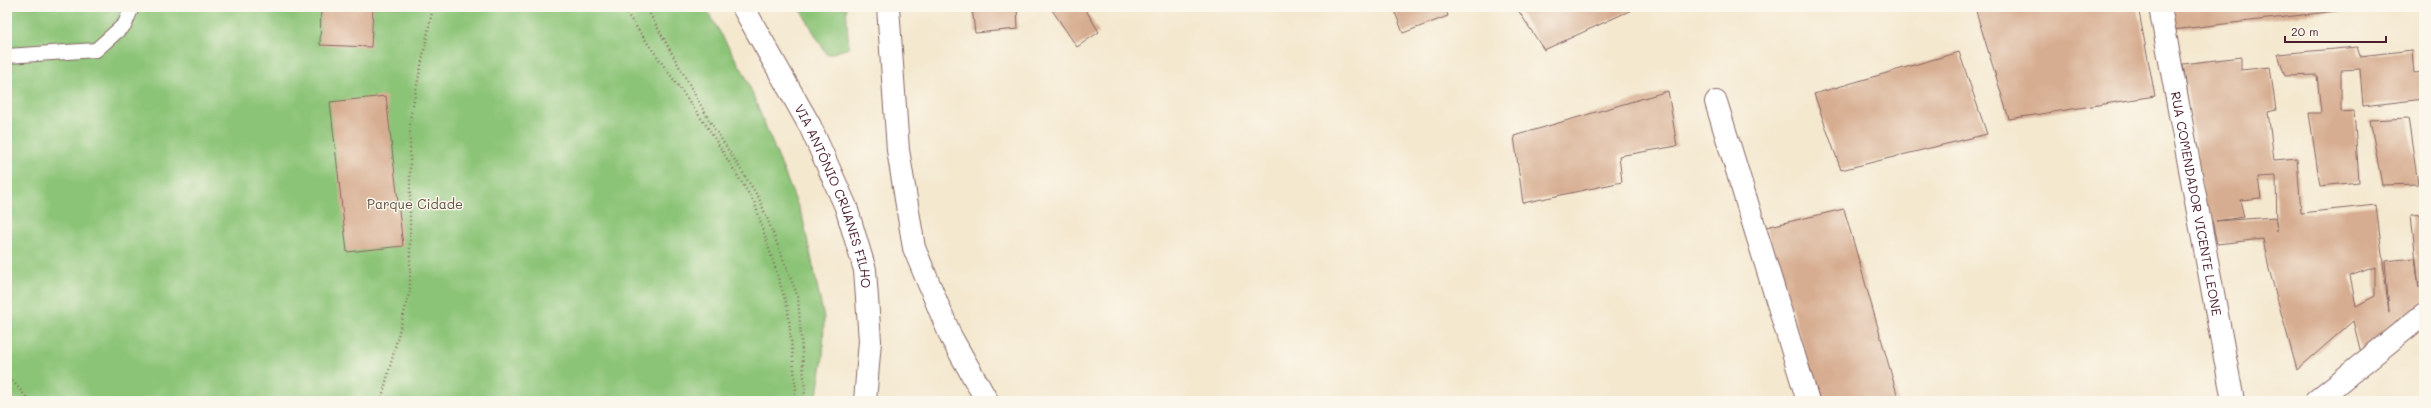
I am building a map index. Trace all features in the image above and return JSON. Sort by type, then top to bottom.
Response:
[{"type":"street","name":"VIA ANTÔNIO CRUANES FILHO","points":[[743,7],[810,126],[846,207],[865,270],[870,341],[865,401]]},
{"type":"street","points":[[888,7],[898,150],[914,248],[951,337],[987,401]]},
{"type":"street","name":"RUA COMENDADOR VICENTE LEONE","points":[[2160,7],[2233,401]]},
{"type":"street","points":[[1716,102],[1808,401]]},
{"type":"street","points":[[2316,401],[2424,314]]},
{"type":"lane","points":[[7,56],[96,50],[125,24],[132,7]]},
{"type":"path","points":[[381,401],[410,290],[412,196],[410,119],[433,7]]},
{"type":"path","points":[[622,7],[708,128],[755,204],[788,308],[796,390],[792,401]]},
{"type":"path","points":[[646,7],[709,120],[759,198],[798,297],[804,392],[802,401]]},
{"type":"path","points":[[7,375],[30,401]]},
{"type":"green space","name":"Parque Cidade","points":[[7,7],[705,7],[745,75],[803,219],[824,318],[823,357],[816,401],[7,401]]},
{"type":"green space","points":[[799,7],[846,7],[849,48],[827,55]]},
{"type":"building","points":[[321,7],[373,7],[371,47],[320,45]]},
{"type":"building","points":[[972,7],[1017,7],[1018,29],[975,33]]},
{"type":"building","points":[[1050,7],[1084,7],[1099,32],[1077,47]]},
{"type":"building","points":[[1393,7],[1445,7],[1448,16],[1403,33]]},
{"type":"building","points":[[1516,7],[1638,7],[1544,50]]},
{"type":"building","points":[[2138,7],[2155,96],[2009,119],[1975,8]]},
{"type":"building","points":[[2167,7],[2363,7],[2363,8],[2172,30]]},
{"type":"building","points":[[2357,47],[2360,56],[2412,50],[2414,73],[2424,72],[2424,99],[2363,106],[2360,69],[2341,70],[2341,112],[2354,111],[2359,182],[2320,186],[2309,113],[2321,113],[2317,75],[2285,76],[2278,54]]},
{"type":"building","points":[[1959,52],[1987,134],[1841,170],[1814,94]]},
{"type":"building","points":[[2241,57],[2241,70],[2270,67],[2276,110],[2268,112],[2274,160],[2297,158],[2301,213],[2376,205],[2389,312],[2385,261],[2415,258],[2419,288],[2411,215],[2424,214],[2424,308],[2361,353],[2353,321],[2297,370],[2269,269],[2263,239],[2217,244],[2212,221],[2207,222],[2183,64]],"holes":[[[2276,176],[2277,231],[2275,217],[2216,221],[2244,217],[2240,200],[2261,198],[2258,177]],[[2375,267],[2375,296],[2356,306],[2350,276]]]},
{"type":"building","points":[[1668,91],[1677,146],[1619,156],[1622,182],[1523,203],[1514,136]]},
{"type":"building","points":[[386,96],[403,246],[347,252],[330,102]]},
{"type":"building","points":[[2408,118],[2418,184],[2382,185],[2370,120]]},
{"type":"building","points":[[1844,209],[1899,401],[1820,401],[1766,227]]}]
